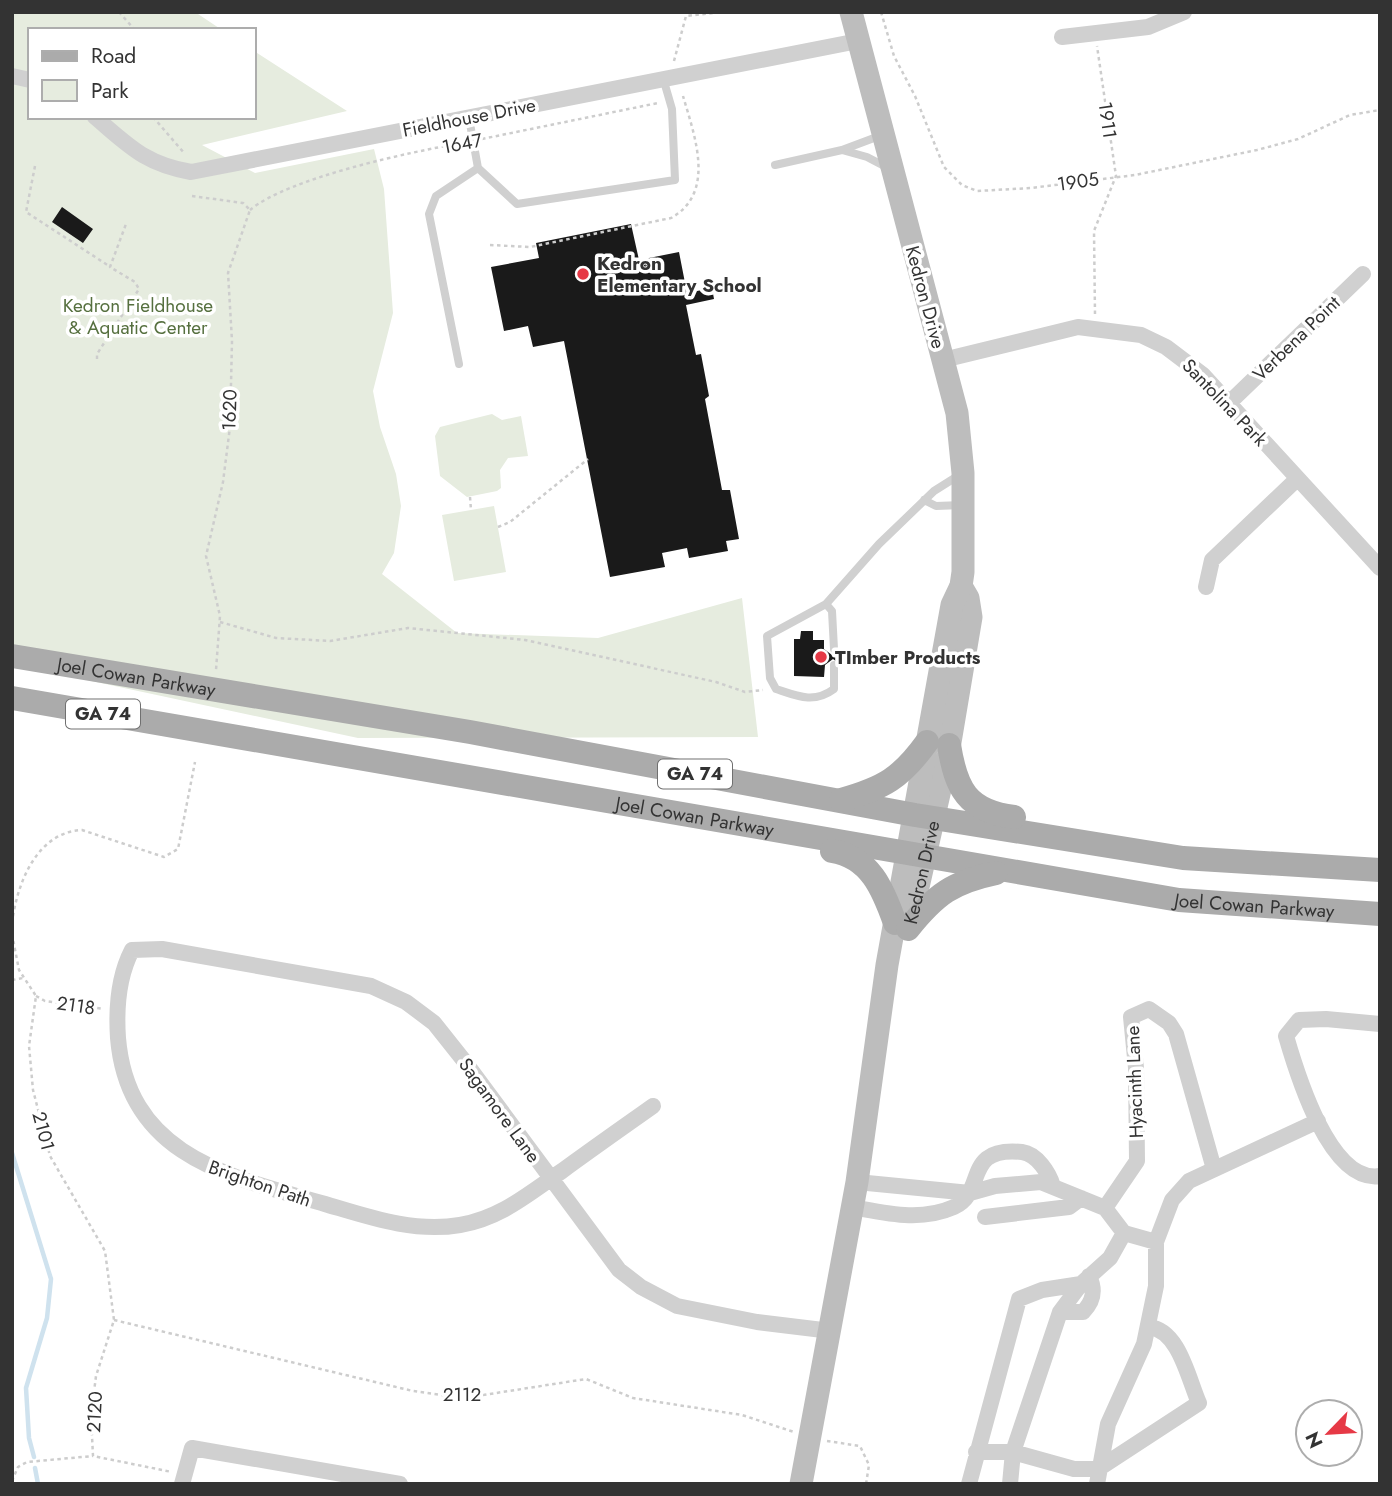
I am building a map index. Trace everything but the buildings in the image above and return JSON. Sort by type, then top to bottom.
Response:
[{"type":"main road","name":"Joel Cowan Parkway","points":[[12,656],[470,732],[839,801],[1011,870],[1179,900],[1380,914]]},
{"type":"main road","name":"Joel Cowan Parkway","points":[[12,698],[693,818],[1183,858],[1380,870]]},
{"type":"main road","points":[[839,801],[891,782],[939,743],[958,785],[973,804],[994,814],[1146,839],[1183,858]]},
{"type":"main road","points":[[664,812],[707,809],[743,812],[876,835],[921,836]]},
{"type":"main road","points":[[693,818],[731,834],[852,854],[877,878],[902,926],[944,891],[966,880],[1011,870]]},
{"type":"street","name":"Kedron Drive","points":[[801,1484],[831,1331],[902,926],[939,743],[952,605],[961,586],[964,505],[957,413],[881,135],[851,12]]},
{"type":"street","points":[[1062,37],[1148,27],[1184,12]]},
{"type":"street","name":"Fieldhouse Drive","points":[[97,119],[142,157],[167,168],[191,172],[858,41]]},
{"type":"street","name":"Verbena Point","points":[[1229,403],[1363,274]]},
{"type":"street","name":"Santolina Park","points":[[943,360],[1061,329],[1095,328],[1140,335],[1166,347],[1203,375],[1380,568]]},
{"type":"street","points":[[1206,587],[1212,560],[1297,479]]},
{"type":"street","name":"Sagamore Lane","points":[[132,950],[162,949],[371,986],[406,1002],[434,1023],[620,1270],[642,1287],[677,1306],[757,1322],[831,1331]]},
{"type":"street","name":"Brighton Path","points":[[132,950],[124,966],[116,1011],[120,1051],[141,1106],[153,1125],[178,1150],[215,1172],[369,1217],[425,1228],[483,1220],[529,1196],[550,1178],[653,1106]]},
{"type":"street","name":"Hyacinth Lane","points":[[1105,1208],[1137,1161],[1136,1068],[1131,1017],[1149,1009],[1169,1023],[1176,1034],[1214,1169]]},
{"type":"street","points":[[1380,1024],[1326,1019],[1299,1020],[1286,1036],[1318,1122],[1342,1162],[1368,1178],[1380,1176]]},
{"type":"street","points":[[1098,1476],[1108,1424],[1149,1327],[1156,1286],[1156,1242],[1172,1200],[1189,1181],[1318,1122]]},
{"type":"street","points":[[852,1207],[922,1216],[958,1205],[970,1193],[975,1174],[984,1160],[1002,1150],[1028,1153],[1043,1167],[1053,1186]]},
{"type":"street","points":[[857,1182],[970,1193],[995,1186],[1041,1182],[1105,1208],[1124,1233],[1156,1242]]},
{"type":"street","points":[[985,1217],[1069,1207],[1081,1198]]},
{"type":"street","points":[[969,1484],[1019,1299],[1042,1290],[1085,1280],[1110,1258],[1124,1233]]},
{"type":"street","points":[[1010,1484],[1013,1452],[1060,1312],[1083,1312],[1091,1304],[1093,1293],[1085,1280]]},
{"type":"street","points":[[1098,1476],[1199,1403],[1171,1338],[1161,1328],[1149,1327]]},
{"type":"street","points":[[183,1479],[192,1448],[389,1483]]},
{"type":"street","points":[[976,1452],[1013,1452],[1098,1476]]},
{"type":"lane","points":[[469,118],[478,168],[517,204],[675,180],[670,77]]},
{"type":"lane","points":[[775,165],[842,150],[881,135]]},
{"type":"lane","points":[[842,150],[867,157],[891,169]]},
{"type":"lane","points":[[459,364],[429,214],[436,197],[478,168]]},
{"type":"lane","points":[[834,665],[834,689],[821,698],[803,697],[776,689],[770,678],[767,636],[826,604],[879,544],[924,500],[963,473]]},
{"type":"lane","points":[[924,500],[936,506],[964,505]]},
{"type":"lane","points":[[826,604],[832,611],[834,649]]},
{"type":"path","points":[[119,12],[133,28]]},
{"type":"path","points":[[490,245],[505,243],[530,247],[671,218],[682,212],[695,196],[699,179],[683,96],[670,77],[686,16],[723,12]]},
{"type":"path","name":"1905","points":[[881,12],[894,56],[915,96],[944,167],[962,185],[977,191],[1116,176],[1257,150],[1298,139],[1350,115],[1380,110]]},
{"type":"path","name":"1911","points":[[1095,328],[1094,231],[1116,176],[1096,35]]},
{"type":"path","name":"1647","points":[[250,210],[263,199],[298,185],[389,159],[683,96]]},
{"type":"path","points":[[155,119],[189,159],[191,172]]},
{"type":"path","points":[[34,166],[26,212],[135,282],[139,289],[97,354],[97,359]]},
{"type":"path","points":[[192,196],[243,203],[250,210]]},
{"type":"path","name":"1620","points":[[216,670],[220,622],[206,555],[223,482],[230,427],[232,341],[228,273],[250,210]]},
{"type":"path","points":[[110,267],[126,224]]},
{"type":"path","points":[[498,527],[510,522],[588,459]]},
{"type":"path","points":[[470,497],[471,510]]},
{"type":"path","points":[[220,622],[276,638],[330,641],[408,628],[524,640],[716,682],[745,692],[776,689]]},
{"type":"path","points":[[12,923],[15,904],[32,865],[52,837],[68,831],[82,830],[164,857],[178,849],[195,762]]},
{"type":"path","points":[[12,934],[23,978],[36,996]]},
{"type":"path","points":[[12,980],[23,978]]},
{"type":"path","name":"2118","points":[[36,996],[45,1001],[116,1011]]},
{"type":"path","name":"2101","points":[[36,996],[29,1046],[33,1090],[50,1156],[106,1251],[114,1320]]},
{"type":"path","name":"2112","points":[[114,1320],[414,1391],[464,1398],[586,1379],[633,1398],[742,1415],[809,1437],[860,1446],[869,1465],[866,1484]]},
{"type":"path","name":"2120","points":[[114,1320],[96,1376],[91,1416],[93,1456],[183,1479]]},
{"type":"path","points":[[12,1481],[18,1467],[27,1462],[93,1456]]},
{"type":"green space","name":"Kedron Fieldhouse & Aquatic Center","points":[[12,12],[195,12],[219,28],[28,28],[28,119],[256,119],[256,52],[347,111],[202,145],[255,173],[374,149],[384,189],[393,313],[373,391],[380,427],[396,474],[401,506],[394,553],[382,574],[457,633],[598,638],[742,598],[758,737],[358,738],[12,664]]},
{"type":"green space","points":[[492,414],[502,420],[521,416],[528,456],[508,458],[500,470],[501,488],[497,491],[467,497],[440,476],[435,436],[440,427]]},
{"type":"green space","points":[[494,506],[506,572],[454,581],[442,515]]},
{"type":"waterway","points":[[12,1153],[51,1279],[47,1318],[26,1388],[29,1438],[34,1457]]},
{"type":"waterway","points":[[35,1468],[38,1484]]},
{"type":"place","name":"Kedron Elementary School","points":[[583,274]]},
{"type":"place","name":"TImber Products","points":[[821,657]]}]
